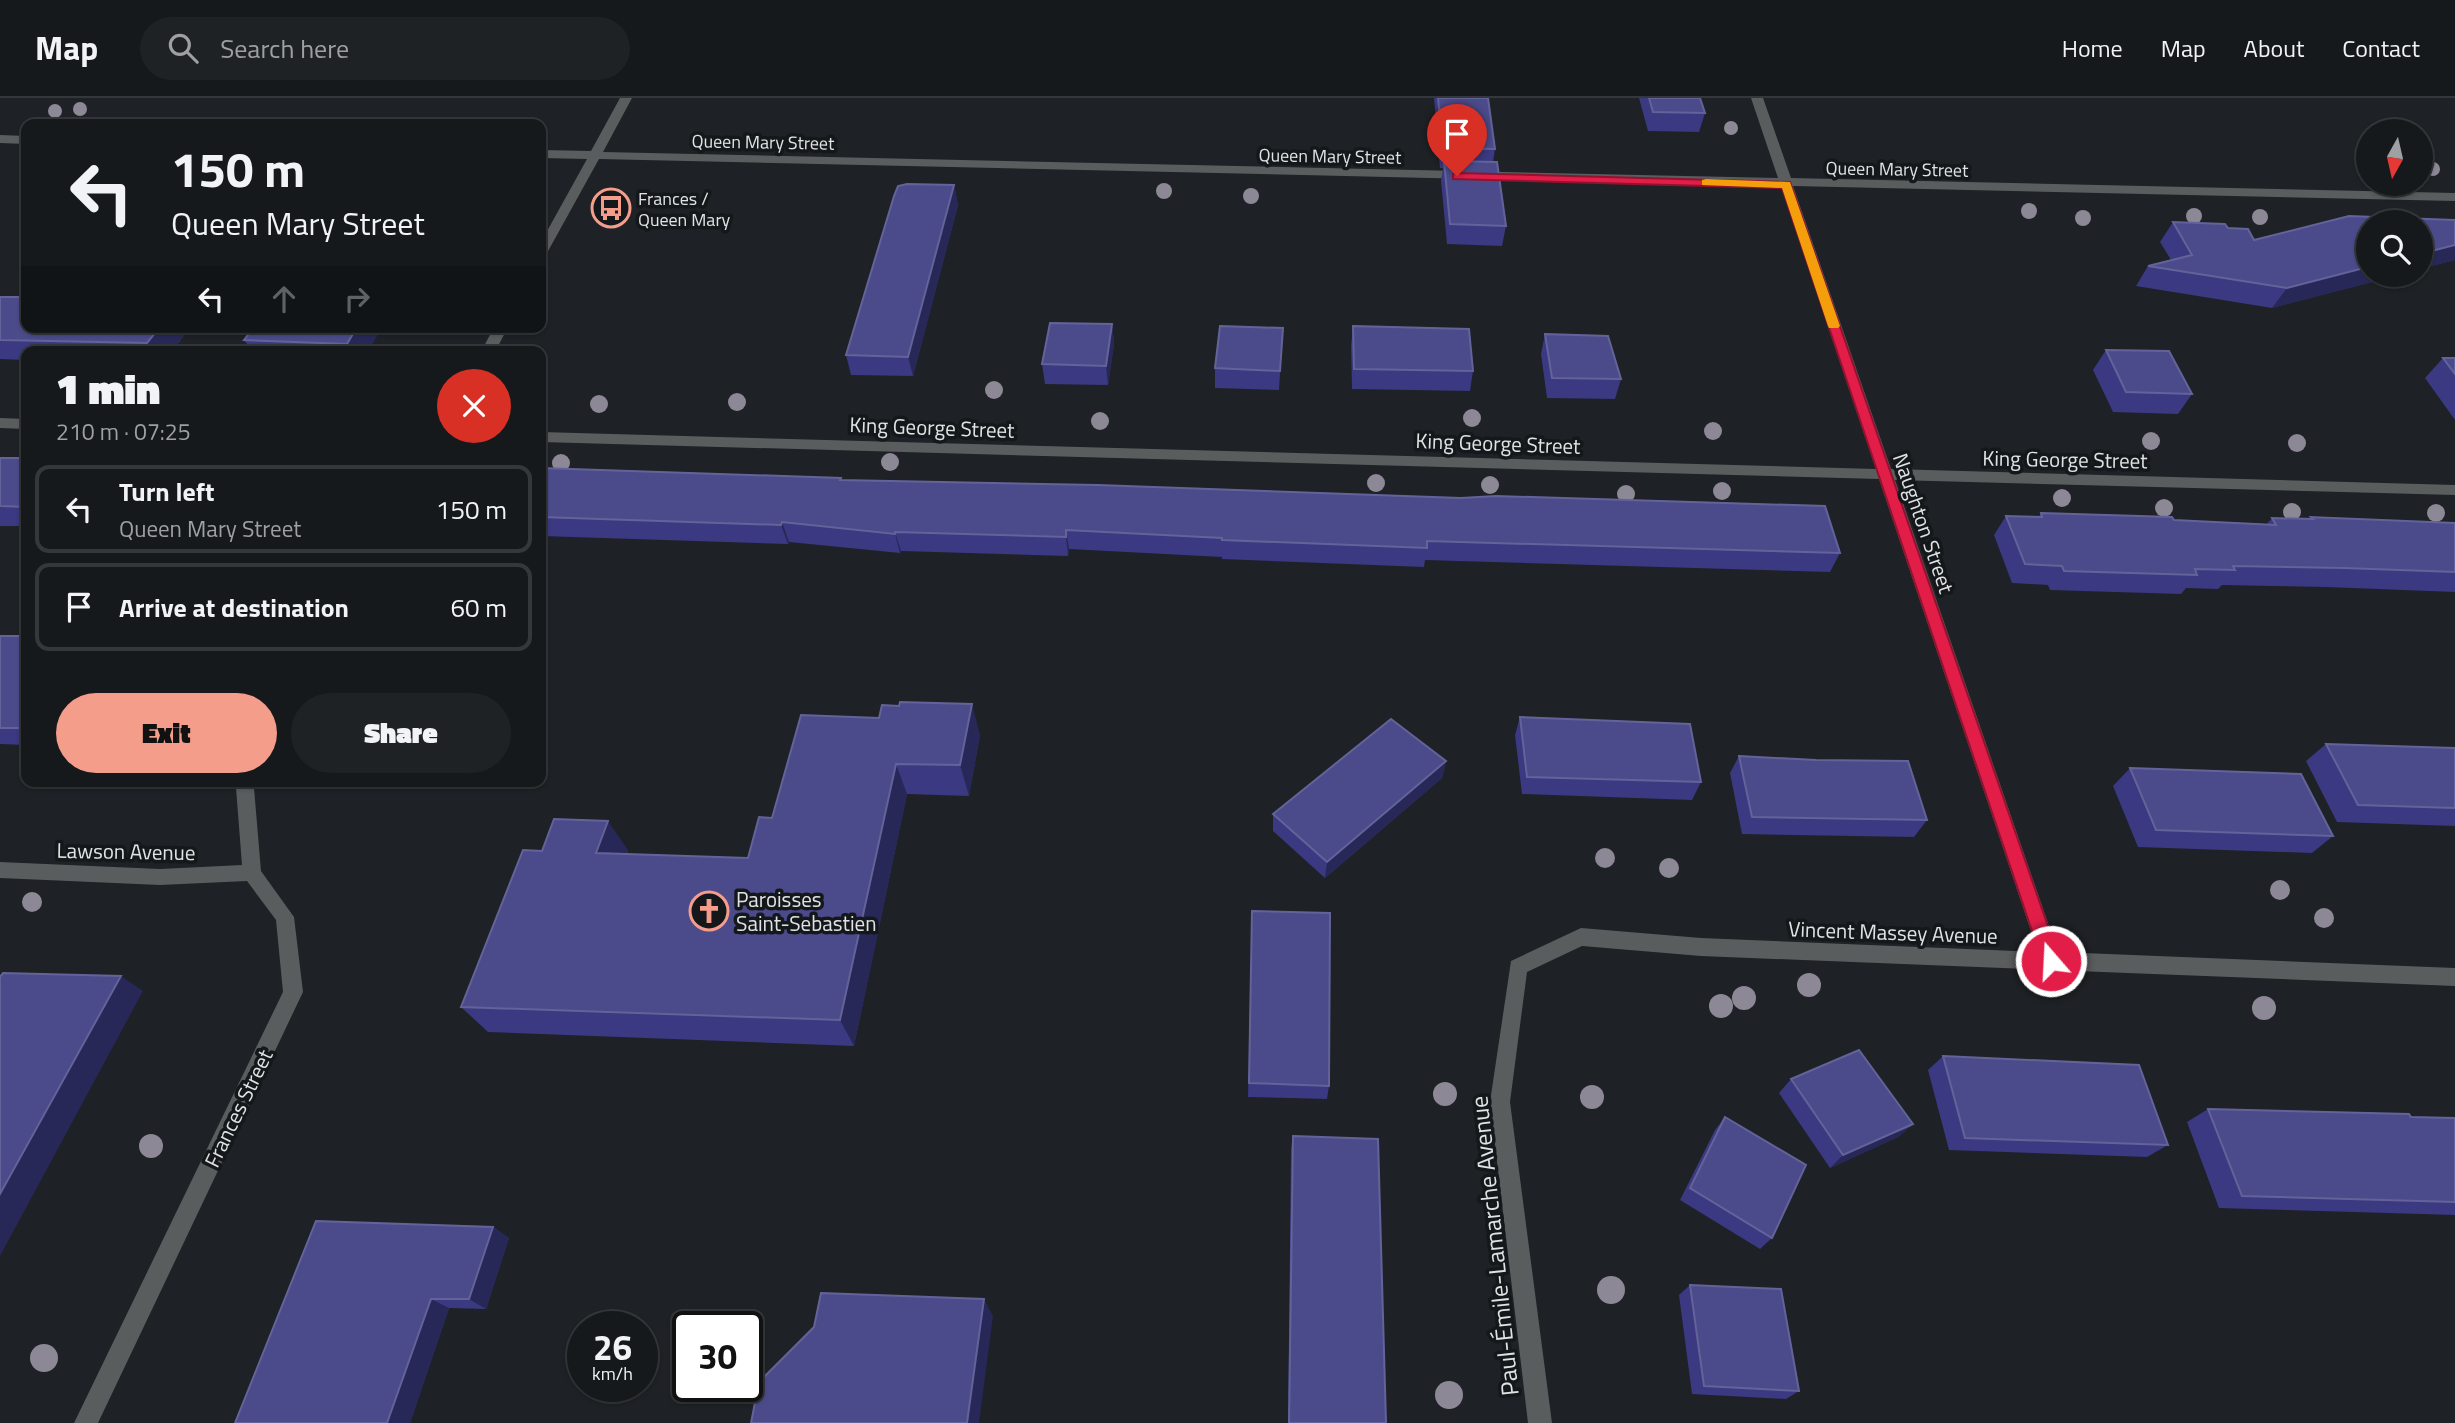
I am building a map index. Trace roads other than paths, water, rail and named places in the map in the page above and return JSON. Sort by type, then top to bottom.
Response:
[{"type":"street","points":[[546,244],[626,98]]},
{"type":"street","name":"Naughton Street","points":[[1757,98],[2051,961]]},
{"type":"street","points":[[0,139],[21,140]]},
{"type":"street","name":"Queen Mary Street","points":[[546,154],[2455,197]]},
{"type":"street","points":[[0,423],[21,424]]},
{"type":"street","name":"King George Street","points":[[546,437],[2455,490]]},
{"type":"street","points":[[246,787],[252,873]]},
{"type":"street","name":"Lawson Avenue","points":[[0,870],[160,877],[252,873]]},
{"type":"street","name":"Frances Street","points":[[86,1423],[293,992],[285,917],[252,873]]},
{"type":"street","name":"Vincent Massey Avenue","points":[[1581,937],[1701,947],[2455,977]]},
{"type":"street","name":"Paul-Émile-Lamarche Avenue","points":[[1540,1423],[1500,1102],[1518,967],[1581,937]]},
{"type":"place","name":"Frances / Queen Mary","points":[[611,208]]},
{"type":"place","name":"Paroisses Saint-Sebastien","points":[[709,911]]}]
